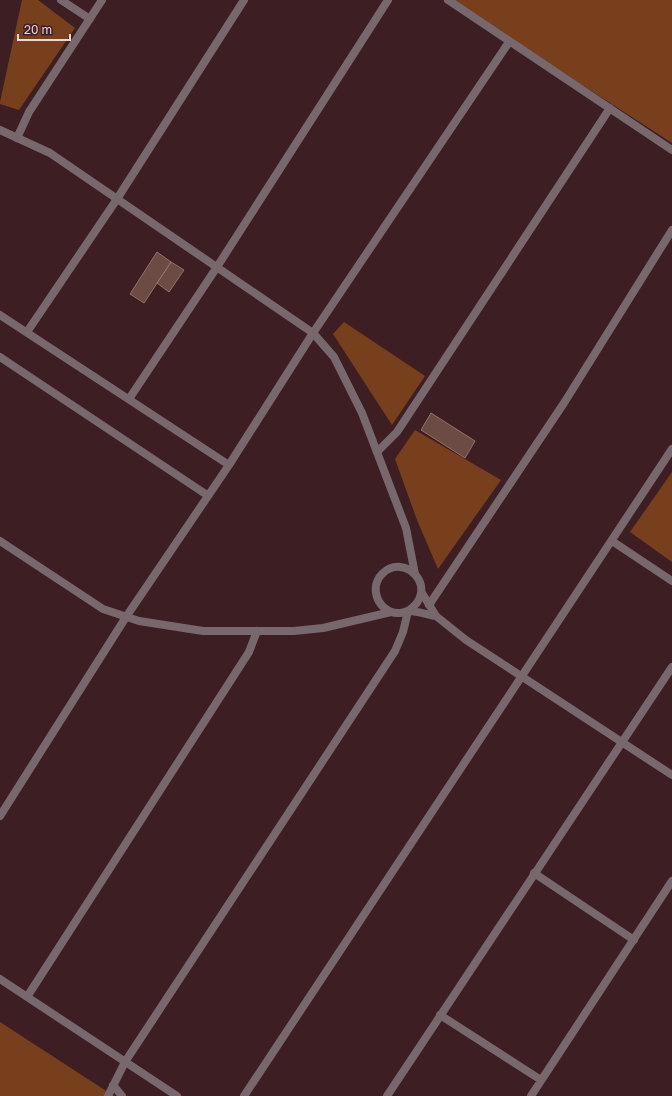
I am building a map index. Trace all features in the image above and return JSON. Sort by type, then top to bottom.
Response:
[{"type":"street","points":[[61,0],[90,19]]},
{"type":"street","points":[[17,138],[29,112],[102,0]]},
{"type":"street","points":[[27,332],[117,199],[244,0]]},
{"type":"street","points":[[128,399],[217,267],[388,0]]},
{"type":"street","points":[[448,0],[672,150]]},
{"type":"street","points":[[0,816],[126,617],[229,464],[313,333],[509,42]]},
{"type":"street","points":[[377,452],[397,432],[610,108]]},
{"type":"street","points":[[0,130],[50,153],[313,333],[334,357],[362,413],[406,528],[415,574],[421,585],[422,593],[436,616],[466,640],[672,775]]},
{"type":"street","points":[[429,605],[564,403],[672,230]]},
{"type":"street","points":[[0,315],[229,464]]},
{"type":"street","points":[[0,357],[207,496]]},
{"type":"street","points":[[244,1096],[672,450]]},
{"type":"street","points":[[0,541],[103,609],[139,622],[203,631],[294,631],[323,628],[391,612],[401,613],[408,611],[415,607],[422,593]]},
{"type":"street","points":[[612,541],[672,581]]},
{"type":"street","points":[[391,612],[380,605],[377,598],[375,591],[380,577],[391,568],[398,567],[406,568],[415,574]]},
{"type":"street","points":[[408,611],[436,616]]},
{"type":"street","points":[[108,1096],[125,1062],[395,651],[403,632],[408,611]]},
{"type":"street","points":[[27,997],[249,652],[257,631]]},
{"type":"street","points":[[387,1096],[621,741],[672,667]]},
{"type":"street","points":[[534,873],[634,940]]},
{"type":"street","points":[[531,1096],[672,881]]},
{"type":"street","points":[[0,979],[177,1096]]},
{"type":"street","points":[[440,1015],[542,1080]]},
{"type":"street","points":[[113,1085],[122,1096]]},
{"type":"shaded area","points":[[22,0],[38,0],[75,28],[19,110],[0,104],[0,102]]},
{"type":"shaded area","points":[[451,0],[672,0],[672,143]]},
{"type":"shaded area","points":[[344,322],[425,376],[392,425],[333,334]]},
{"type":"shaded area","points":[[415,430],[501,480],[438,569],[417,520],[395,459]]},
{"type":"shaded area","points":[[672,472],[672,562],[630,532]]},
{"type":"shaded area","points":[[0,1022],[114,1096],[0,1096]]},
{"type":"building","points":[[157,252],[171,262],[144,303],[130,294]]},
{"type":"building","points":[[171,262],[184,270],[169,292],[157,283]]},
{"type":"building","points":[[431,413],[475,441],[465,458],[421,430]]}]
